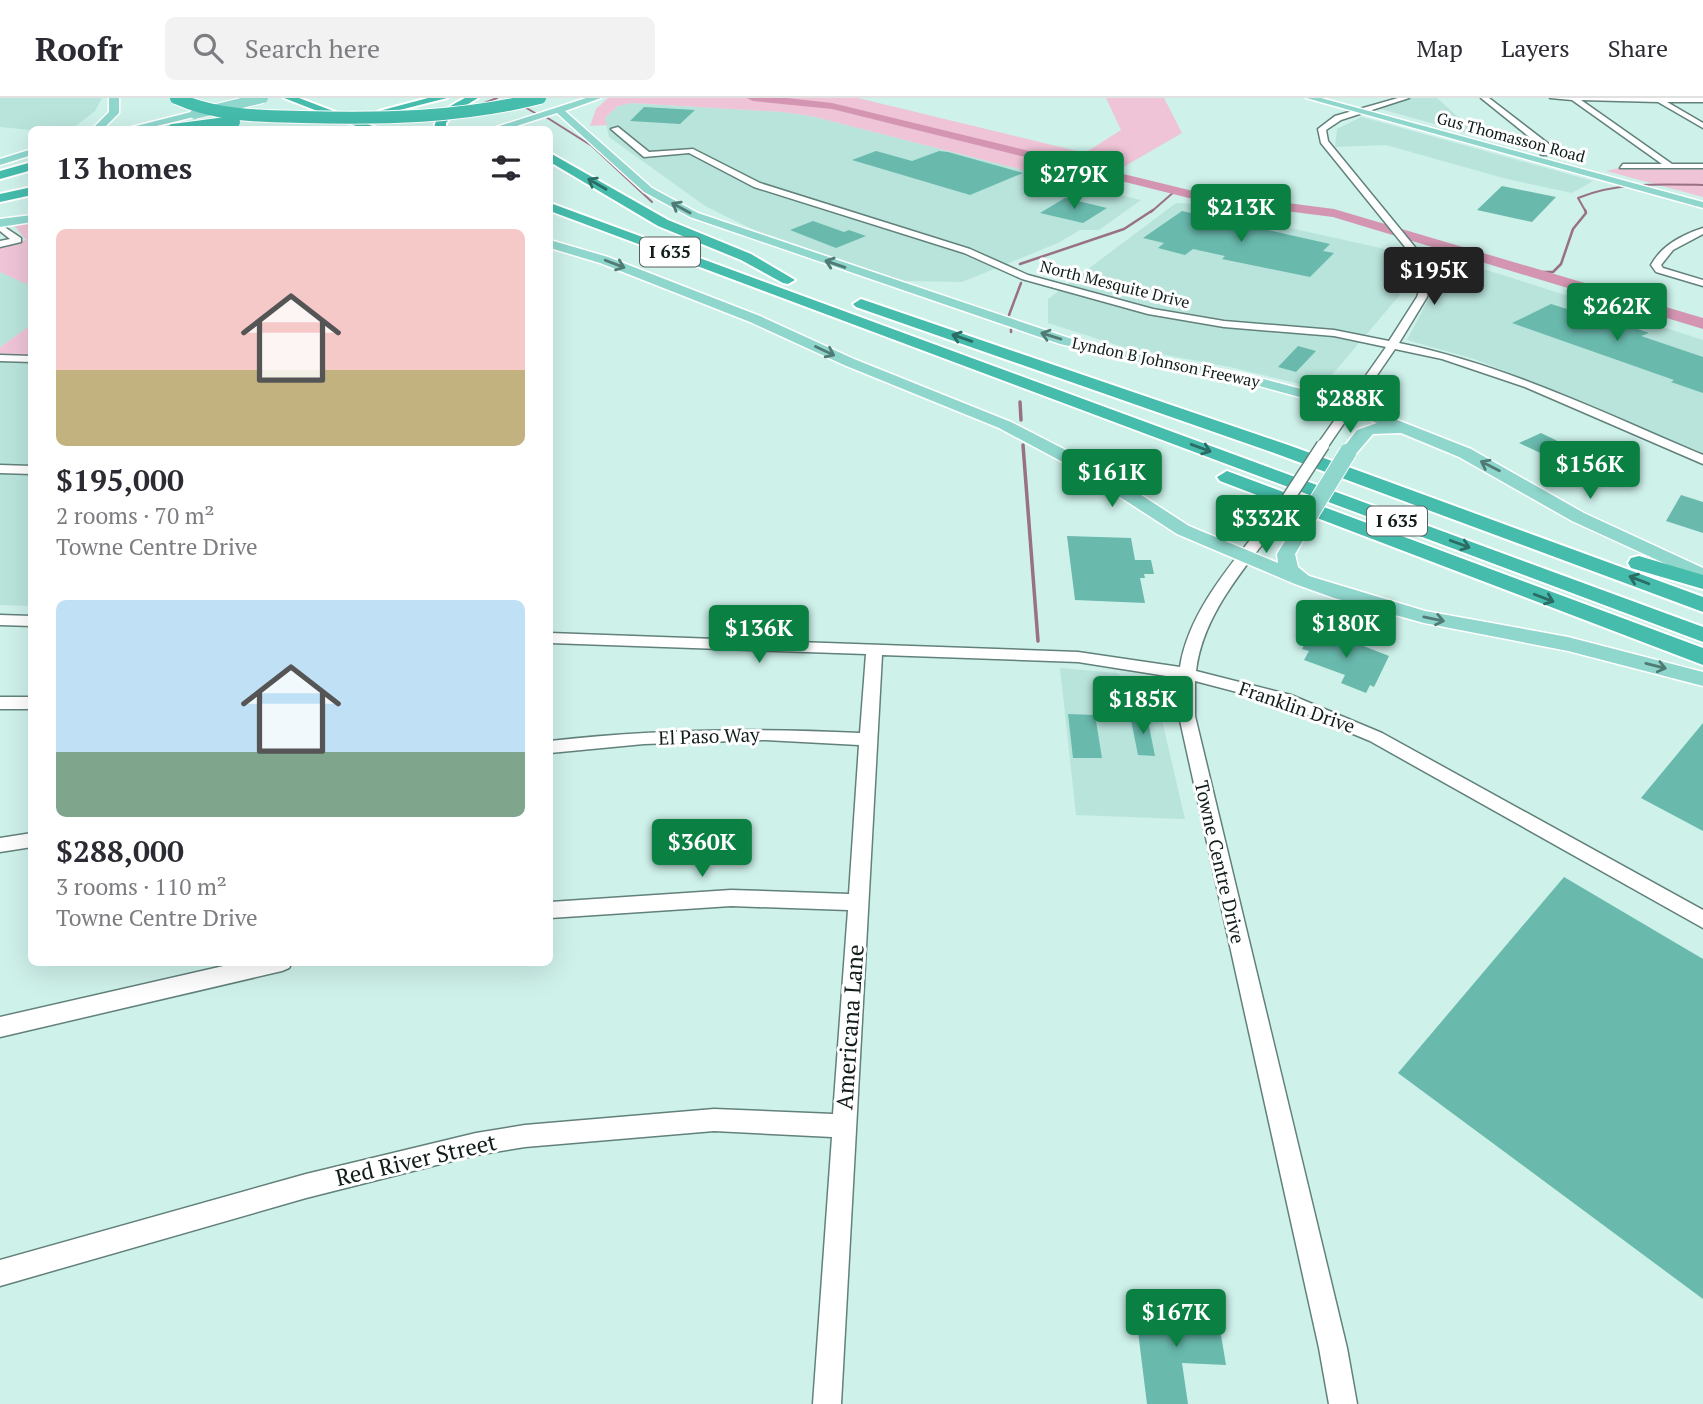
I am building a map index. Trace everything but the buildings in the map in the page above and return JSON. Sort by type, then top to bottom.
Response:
[{"type":"highway","points":[[176,98],[199,107],[238,114],[380,120],[463,114],[540,98]]},
{"type":"highway","points":[[210,126],[225,112],[227,104],[222,98]]},
{"type":"highway","points":[[257,98],[331,126]]},
{"type":"highway","points":[[289,98],[367,126]]},
{"type":"highway","points":[[320,126],[416,98]]},
{"type":"highway","points":[[298,126],[442,98]]},
{"type":"highway","points":[[443,126],[440,123],[451,110],[473,98]]},
{"type":"highway","points":[[334,126],[358,102]]},
{"type":"highway","points":[[325,126],[344,107]]},
{"type":"highway","points":[[201,126],[286,120],[405,126]]},
{"type":"highway","points":[[553,159],[663,223],[746,257],[788,280]]},
{"type":"highway","points":[[0,175],[28,167]]},
{"type":"highway","points":[[0,190],[28,184]]},
{"type":"highway","points":[[0,199],[28,194]]},
{"type":"highway","name":"Lyndon B Johnson Freeway","points":[[553,194],[788,280],[1119,391],[1557,548],[1703,605]]},
{"type":"highway","points":[[0,211],[28,207]]},
{"type":"highway","points":[[553,209],[566,213]]},
{"type":"highway","name":"I 635","points":[[566,213],[1703,635]]},
{"type":"highway","points":[[565,229],[684,266],[729,274]]},
{"type":"highway","points":[[1119,391],[1479,511],[1703,582]]},
{"type":"highway","points":[[1091,408],[1138,440],[1210,470],[1703,657]]},
{"type":"main road","points":[[100,126],[114,113],[114,98]]},
{"type":"main road","points":[[142,126],[263,98]]},
{"type":"main road","name":"Gus Thomasson Road","points":[[1311,98],[1703,203]]},
{"type":"main road","points":[[506,126],[593,100]]},
{"type":"main road","points":[[1324,100],[1340,109],[1342,113],[1338,118]]},
{"type":"main road","name":"Lyndon B Johnson Freeway","points":[[559,111],[648,190],[694,215],[1065,341],[1150,361],[1245,378],[1349,406],[1424,435],[1501,472],[1578,517],[1703,575]]},
{"type":"main road","name":"Gus Thomasson Road","points":[[1486,144],[1680,194],[1703,203]]},
{"type":"main road","points":[[0,162],[28,153]]},
{"type":"main road","points":[[0,225],[28,219]]},
{"type":"main road","points":[[553,245],[604,260],[755,319],[849,362],[1015,430],[1080,464],[1182,530],[1301,580],[1381,606],[1568,644],[1703,679]]},
{"type":"main road","points":[[1301,580],[1289,569],[1286,554],[1348,452],[1367,429],[1392,428],[1424,435]]},
{"type":"street","points":[[1338,118],[1405,98]]},
{"type":"street","points":[[1485,98],[1547,147],[1544,153]]},
{"type":"street","points":[[1554,98],[1703,100]]},
{"type":"street","points":[[1573,99],[1669,165]]},
{"type":"street","points":[[1658,99],[1703,126]]},
{"type":"street","name":"Towne Centre Drive","points":[[1338,118],[1322,129],[1324,141],[1423,263],[1426,285],[1422,297],[1393,344],[1278,514],[1245,558],[1199,632],[1190,657],[1187,716],[1333,1348],[1343,1404]]},
{"type":"street","name":"North Mesquite Drive","points":[[615,129],[647,155],[690,151],[757,185],[957,247],[1044,283],[1188,319],[1322,331],[1452,358],[1509,377],[1703,460]]},
{"type":"street","points":[[1623,166],[1703,166]]},
{"type":"street","points":[[0,225],[18,240],[0,244]]},
{"type":"street","points":[[1703,231],[1661,254],[1656,265],[1659,270],[1703,283]]},
{"type":"street","points":[[0,358],[28,359]]},
{"type":"street","points":[[0,469],[28,470]]},
{"type":"street","points":[[0,620],[28,621]]},
{"type":"street","name":"Franklin Drive","points":[[553,638],[1078,657],[1188,674],[1285,699],[1376,737],[1703,920]]},
{"type":"street","name":"Americana Lane","points":[[827,1404],[874,651]]},
{"type":"street","points":[[0,703],[28,704]]},
{"type":"street","name":"El Paso Way","points":[[553,747],[644,738],[765,734],[868,739]]},
{"type":"street","points":[[0,845],[28,841]]},
{"type":"street","points":[[553,910],[731,898],[858,902]]},
{"type":"street","points":[[0,1027],[265,966]]},
{"type":"street","name":"Red River Street","points":[[0,1273],[306,1186],[476,1144],[525,1136],[714,1120],[844,1126]]},
{"type":"shaded area","points":[[0,98],[102,98],[95,111],[76,126],[28,126],[28,130],[0,127]]},
{"type":"shaded area","points":[[608,98],[858,98],[1085,153],[1121,130],[1106,98],[1164,98],[1182,133],[1089,187],[811,116],[782,112],[632,103],[618,106],[605,118],[607,125],[590,126],[596,109]]},
{"type":"shaded area","points":[[1408,98],[1437,98],[1476,133],[1467,133],[1377,108]]},
{"type":"shaded area","points":[[632,103],[811,116],[1141,200],[1099,230],[1080,230],[1058,243],[962,282],[903,281],[752,229],[705,206],[609,137],[605,118],[618,106]]},
{"type":"shaded area","points":[[1361,117],[1593,181],[1572,193],[1507,179],[1386,145],[1335,147],[1337,129]]},
{"type":"shaded area","points":[[1623,167],[1703,168],[1703,197],[1606,171]]},
{"type":"shaded area","points":[[1176,203],[1200,204],[1222,213],[1394,251],[1400,272],[1399,296],[1320,389],[1235,368],[1123,347],[1048,323],[1048,299]]},
{"type":"shaded area","points":[[28,221],[28,285],[0,272],[0,247],[26,240],[13,224]]},
{"type":"shaded area","points":[[1425,252],[1703,340],[1703,456],[1536,383],[1474,359],[1407,340],[1434,288],[1433,263]]},
{"type":"shaded area","points":[[0,272],[28,284],[28,327],[0,347]]},
{"type":"shaded area","points":[[28,327],[28,356],[0,355],[0,347]]},
{"type":"shaded area","points":[[0,355],[28,356],[28,606],[0,605]]},
{"type":"shaded area","points":[[1060,668],[1117,673],[1147,695],[1160,712],[1185,819],[1076,815]]},
{"type":"waterway","points":[[479,105],[497,98]]},
{"type":"waterway","points":[[753,98],[832,106],[1193,195],[1334,213],[1703,324]]},
{"type":"waterway","points":[[523,106],[535,113]]},
{"type":"waterway","points":[[546,117],[592,146],[652,202]]},
{"type":"waterway","points":[[1585,211],[1578,198],[1608,189],[1639,185],[1703,185]]},
{"type":"waterway","points":[[1151,212],[1175,191]]},
{"type":"waterway","points":[[1020,264],[1124,229],[1153,210]]},
{"type":"waterway","points":[[1531,272],[1553,272],[1561,264],[1573,229],[1585,211]]},
{"type":"waterway","points":[[1009,315],[1021,283]]},
{"type":"waterway","points":[[1020,402],[1021,420]]},
{"type":"waterway","points":[[1023,445],[1038,641]]}]
